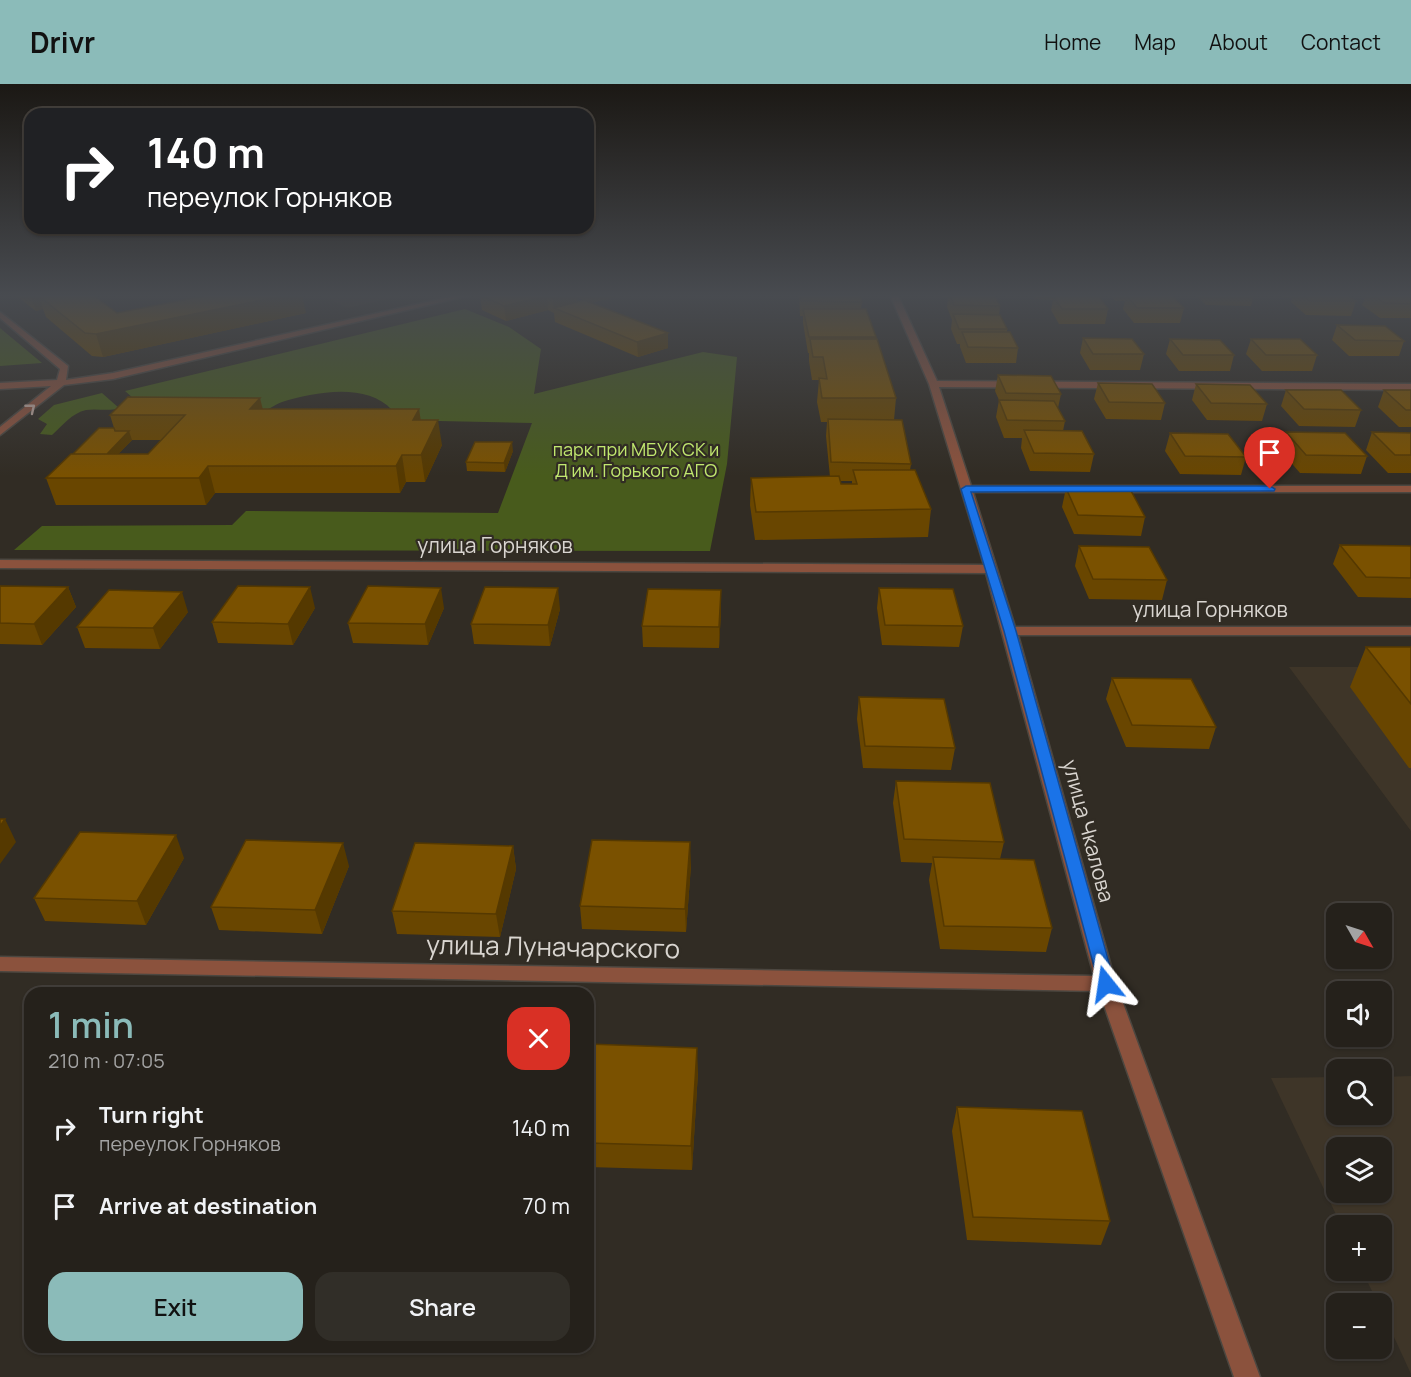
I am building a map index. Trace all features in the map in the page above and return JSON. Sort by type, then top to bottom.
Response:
[{"type":"street","points":[[0,432],[61,383],[65,368],[50,355]]},
{"type":"street","points":[[0,386],[61,383],[113,376],[203,355]]},
{"type":"street","name":"улица Чкалова","points":[[921,355],[934,384],[1010,631],[1106,984],[1247,1377]]},
{"type":"street","points":[[934,384],[1411,387]]},
{"type":"street","points":[[966,489],[1411,489]]},
{"type":"street","name":"улица Горняков","points":[[0,564],[991,569]]},
{"type":"street","name":"улица Горняков","points":[[1010,631],[1411,631]]},
{"type":"street","name":"улица Луначарского","points":[[0,964],[1106,984]]},
{"type":"shaded area","points":[[1289,667],[1411,667],[1411,831]]},
{"type":"shaded area","points":[[1411,1076],[1411,1374],[1392,1333],[1392,1293],[1373,1293],[1367,1281],[1392,1281],[1392,1215],[1336,1215],[1331,1203],[1392,1203],[1392,1137],[1326,1137],[1326,1194],[1271,1078],[1326,1077],[1326,1125],[1392,1125],[1392,1077]]},
{"type":"green space","points":[[0,355],[33,355],[42,363],[0,366]]},
{"type":"green space","name":"парк при МБУК СК и Д им. Горького АГО","points":[[273,355],[540,355],[534,394],[690,355],[737,357],[727,464],[710,551],[14,550],[42,526],[232,525],[246,511],[498,513],[532,423],[392,420],[392,410],[381,401],[369,396],[340,392],[295,398],[257,413],[217,415],[150,413],[125,391]]},
{"type":"green space","points":[[102,393],[119,408],[86,410],[76,414],[52,435],[40,434],[47,424],[38,419],[54,405]]},
{"type":"building","points":[[882,355],[896,398],[822,398],[819,378],[827,379],[823,357],[813,357]]},
{"type":"building","points":[[998,375],[1051,376],[1061,394],[1006,393]]},
{"type":"building","points":[[1098,383],[1152,384],[1165,403],[1109,402]]},
{"type":"building","points":[[1196,384],[1250,385],[1267,404],[1211,403]]},
{"type":"building","points":[[1286,390],[1341,390],[1361,410],[1304,409]]},
{"type":"building","points":[[1384,390],[1411,390],[1411,410],[1406,410]]},
{"type":"building","points":[[128,397],[260,398],[250,409],[419,409],[413,420],[438,420],[421,455],[402,455],[396,466],[208,466],[199,478],[46,478],[71,454],[148,454],[185,415],[110,415]]},
{"type":"building","points":[[999,400],[1054,401],[1065,421],[1007,420]]},
{"type":"building","points":[[828,419],[902,420],[911,464],[831,462]]},
{"type":"building","points":[[99,428],[129,431],[107,454],[73,454]]},
{"type":"building","points":[[1024,430],[1082,431],[1094,454],[1034,453]]},
{"type":"building","points":[[1286,432],[1345,433],[1367,456],[1306,455]]},
{"type":"building","points":[[1372,432],[1411,433],[1411,455],[1395,455]]},
{"type":"building","points":[[1170,433],[1228,434],[1246,457],[1185,456]]},
{"type":"building","points":[[475,442],[512,442],[504,463],[466,462]]},
{"type":"building","points":[[853,470],[915,470],[931,509],[756,512],[751,478],[839,476],[841,484],[857,484]]},
{"type":"building","points":[[1066,488],[1130,489],[1145,517],[1078,515]]},
{"type":"building","points":[[1340,545],[1410,546],[1411,578],[1366,577]]},
{"type":"building","points":[[1079,546],[1149,547],[1167,580],[1093,579]]},
{"type":"building","points":[[0,586],[68,587],[34,624],[0,623]]},
{"type":"building","points":[[238,586],[310,587],[288,624],[212,622]]},
{"type":"building","points":[[368,586],[441,588],[425,624],[348,623]]},
{"type":"building","points":[[485,587],[558,588],[548,625],[471,624]]},
{"type":"building","points":[[879,588],[953,589],[963,626],[885,625]]},
{"type":"building","points":[[648,589],[721,590],[719,627],[642,626]]},
{"type":"building","points":[[109,590],[182,592],[153,628],[77,627]]},
{"type":"building","points":[[1366,647],[1411,647],[1411,704]]},
{"type":"building","points":[[1112,678],[1191,679],[1216,727],[1132,725]]},
{"type":"building","points":[[859,697],[944,699],[955,748],[865,746]]},
{"type":"building","points":[[896,781],[990,783],[1004,842],[904,839]]},
{"type":"building","points":[[80,832],[176,835],[137,901],[34,898]]},
{"type":"building","points":[[246,840],[343,843],[315,910],[211,907]]},
{"type":"building","points":[[592,840],[690,842],[685,909],[580,906]]},
{"type":"building","points":[[415,843],[513,846],[496,914],[392,911]]},
{"type":"building","points":[[933,857],[1034,860],[1052,928],[944,926]]},
{"type":"building","points":[[594,1044],[697,1048],[691,1146],[594,1143]]},
{"type":"building","points":[[957,1107],[1082,1111],[1110,1221],[973,1217]]},
{"type":"route","points":[[1106,984],[1010,631],[966,489],[1270,489]]}]
